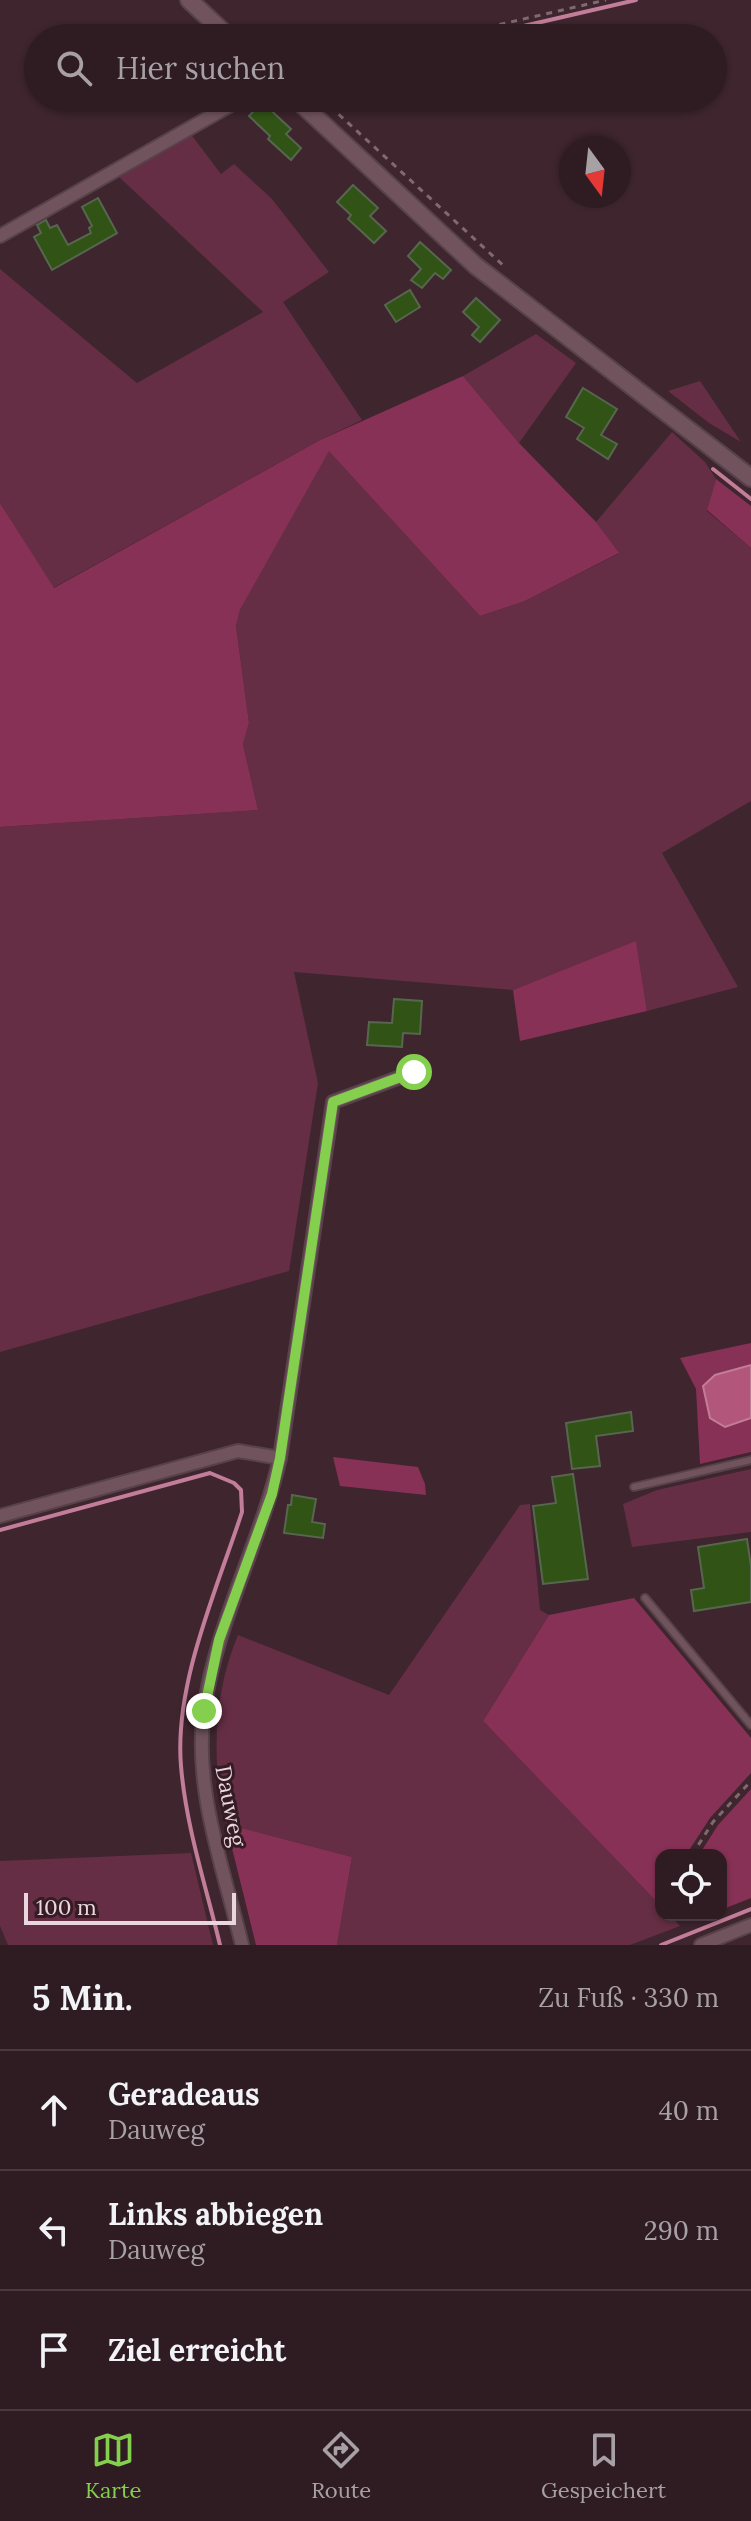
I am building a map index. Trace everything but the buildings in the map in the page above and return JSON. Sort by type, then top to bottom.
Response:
[{"type":"street","points":[[189,0],[215,24]]},
{"type":"street","points":[[0,236],[218,112]]},
{"type":"street","points":[[310,112],[476,266],[751,478]]},
{"type":"street","name":"Dauweg","points":[[242,1945],[213,1827],[202,1764],[204,1711],[219,1640],[272,1494],[280,1458],[333,1102],[414,1072]]},
{"type":"street","points":[[0,1516],[238,1451],[280,1458]]},
{"type":"street","points":[[701,1945],[751,1925]]},
{"type":"lane","points":[[634,1487],[751,1460]]},
{"type":"lane","points":[[645,1598],[751,1725]]},
{"type":"path","points":[[502,24],[606,0]]},
{"type":"path","points":[[336,112],[513,275]]},
{"type":"path","points":[[696,1849],[713,1822],[751,1781]]},
{"type":"shaded area","points":[[190,133],[221,174],[234,164],[272,199],[329,272],[283,302],[362,420],[320,440],[53,588],[0,503],[0,269],[137,383],[263,312],[118,176]]},
{"type":"shaded area","points":[[536,334],[576,363],[519,443],[463,376]]},
{"type":"shaded area","points":[[463,376],[519,443],[596,522],[619,553],[525,601],[480,616],[329,451],[240,610],[236,626],[249,723],[243,744],[258,810],[0,827],[0,503],[54,588],[320,440]]},
{"type":"shaded area","points":[[700,381],[741,442],[709,423],[668,391]]},
{"type":"shaded area","points":[[672,432],[705,462],[716,479],[707,511],[751,548],[751,801],[662,853],[738,987],[647,1011],[636,942],[513,990],[294,972],[318,1083],[289,1271],[0,1352],[0,827],[258,810],[243,744],[249,723],[236,626],[240,610],[329,450],[480,616],[525,601],[618,554],[596,522]]},
{"type":"shaded area","points":[[716,479],[751,506],[751,548],[707,510]]},
{"type":"shaded area","points":[[636,941],[647,1011],[520,1041],[513,990]]},
{"type":"shaded area","points":[[751,1343],[751,1365],[715,1375],[703,1386],[710,1418],[725,1427],[751,1418],[751,1452],[700,1464],[696,1389],[680,1358]]},
{"type":"shaded area","points":[[751,1365],[751,1418],[725,1427],[710,1418],[703,1386],[715,1375]]},
{"type":"shaded area","points":[[333,1457],[418,1467],[426,1495],[340,1486]]},
{"type":"shaded area","points":[[751,1469],[751,1532],[632,1547],[623,1504],[657,1490]]},
{"type":"shaded area","points":[[530,1504],[540,1610],[549,1615],[483,1721],[655,1900],[655,1921],[675,1921],[680,1926],[630,1945],[337,1945],[352,1857],[226,1824],[218,1777],[217,1729],[223,1681],[238,1635],[389,1695],[520,1505]]},
{"type":"shaded area","points":[[634,1598],[751,1738],[751,1773],[710,1818],[690,1849],[655,1849],[655,1900],[483,1721],[549,1615]]},
{"type":"shaded area","points":[[751,1789],[751,1898],[727,1908],[727,1849],[703,1849],[718,1825]]},
{"type":"shaded area","points":[[226,1824],[352,1857],[337,1945],[256,1945]]},
{"type":"shaded area","points":[[191,1853],[213,1945],[8,1945],[0,1926],[0,1861]]},
{"type":"waterway","points":[[532,24],[636,0]]},
{"type":"waterway","points":[[713,469],[751,499]]},
{"type":"waterway","points":[[0,1530],[210,1473],[234,1483],[241,1490],[242,1512],[200,1637],[184,1703],[181,1735],[181,1766],[187,1811],[220,1945]]},
{"type":"waterway","points":[[661,1945],[751,1909]]},
{"type":"route","points":[[204,1711],[219,1640],[272,1494],[280,1458],[333,1102],[414,1072]]}]
